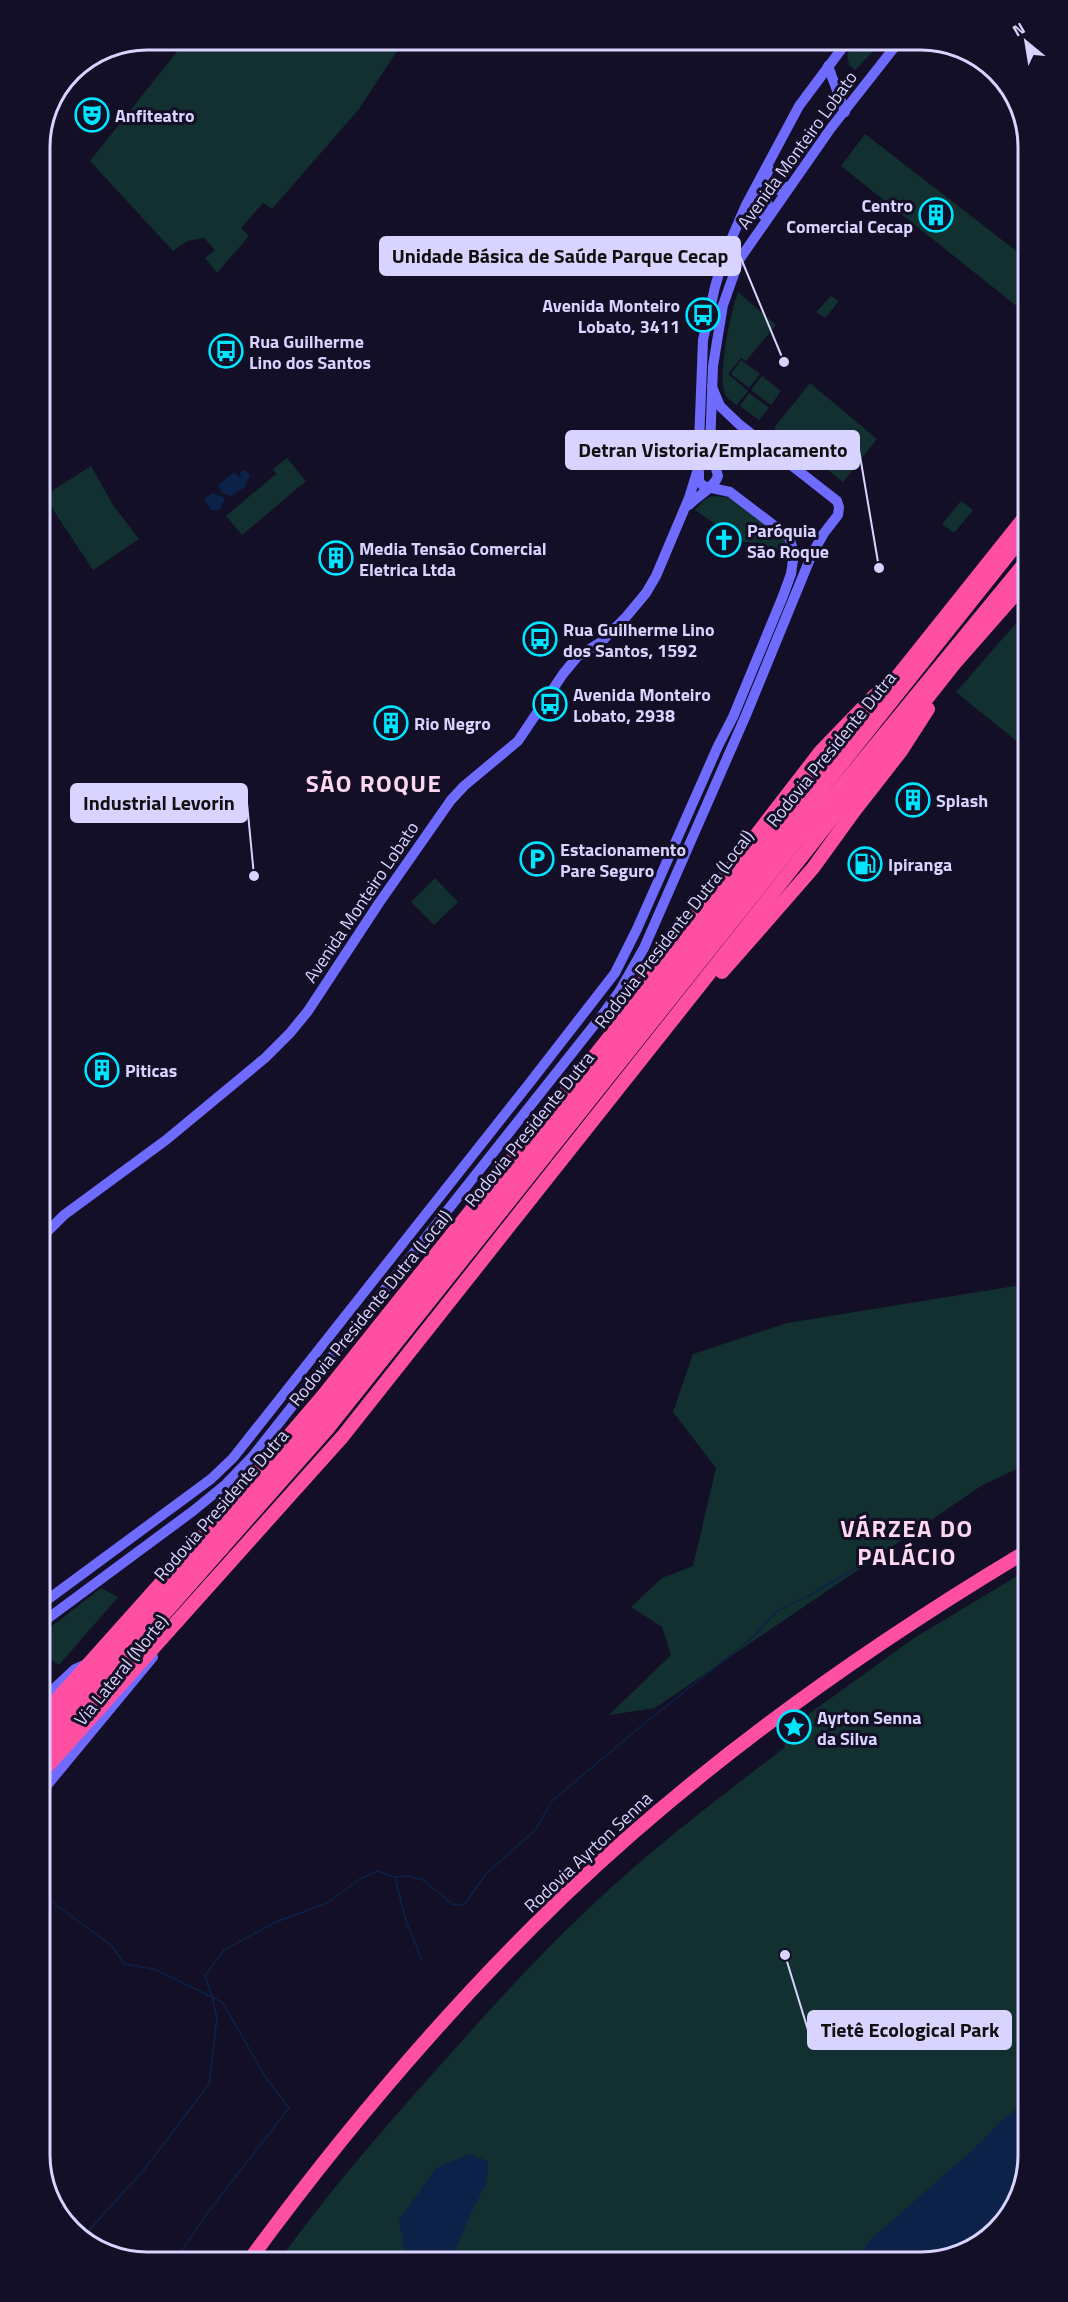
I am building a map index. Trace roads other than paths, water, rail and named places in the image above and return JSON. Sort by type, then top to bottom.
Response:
[{"type":"highway","name":"Rodovia Presidente Dutra (Local)","points":[[50,1707],[203,1536],[322,1397],[564,1094],[580,1064],[821,751],[866,703],[899,677],[1018,527]]},
{"type":"highway","name":"Rodovia Presidente Dutra","points":[[50,1724],[288,1457],[494,1202],[1018,543]]},
{"type":"highway","points":[[964,611],[1018,557]]},
{"type":"highway","name":"Rodovia Presidente Dutra","points":[[50,1743],[329,1427],[780,861],[1018,571]]},
{"type":"highway","points":[[50,1763],[343,1436],[955,663],[1018,590]]},
{"type":"highway","name":"Rodovia Ayrton Senna","points":[[255,2252],[307,2181],[392,2079],[480,1981],[598,1864],[681,1792],[808,1694],[939,1604],[1018,1556]]},
{"type":"main road","name":"Avenida Monteiro Lobato","points":[[50,1229],[64,1215],[166,1140],[265,1058],[296,1027],[451,800],[464,786],[518,741],[577,657],[601,642],[646,593],[663,561],[698,469],[705,329],[724,256],[746,205],[799,106],[840,50]]},
{"type":"main road","name":"Avenida Monteiro Lobato","points":[[681,518],[696,497],[716,483],[718,476],[710,448],[711,387],[720,318],[738,260],[892,50]]},
{"type":"main road","points":[[828,66],[844,112]]},
{"type":"main road","points":[[774,154],[766,176],[768,184],[776,190],[790,186]]},
{"type":"main road","points":[[746,205],[754,196],[760,194],[767,198],[768,205],[758,230]]},
{"type":"main road","points":[[50,1616],[193,1511],[226,1484],[252,1457],[603,1014],[635,965],[746,715],[813,554],[824,533],[838,515],[837,501],[740,425],[720,406],[711,387]]},
{"type":"main road","points":[[50,1598],[211,1479],[233,1458],[615,973],[733,717],[783,596],[793,564],[794,553],[789,537],[730,492],[701,484],[698,469]]},
{"type":"main road","name":"Via Lateral (Norte)","points":[[50,1782],[125,1693],[200,1598]]},
{"type":"main road","points":[[50,1693],[75,1670],[93,1660]]},
{"type":"water","points":[[245,470],[250,476],[245,487],[231,496],[222,493],[218,485],[235,472],[241,479],[240,472]]},
{"type":"water","points":[[212,493],[225,498],[220,510],[211,510],[204,499]]},
{"type":"water","points":[[1018,2108],[1017,2175],[1006,2204],[985,2228],[964,2243],[934,2252],[862,2252],[870,2240],[977,2146],[1004,2118]]},
{"type":"water","points":[[470,2154],[488,2161],[487,2182],[454,2252],[408,2252],[404,2247],[399,2220],[436,2168]]},
{"type":"waterway","points":[[181,2252],[208,2212],[289,2108],[266,2078],[223,2003],[212,1997],[205,1976],[224,1950],[276,1922],[327,1903],[360,1879],[377,1871],[395,1877],[409,1876],[423,1880],[452,1904],[464,1905],[486,1874],[536,1829],[551,1802],[635,1731],[752,1638],[777,1611],[810,1595],[880,1554]]},
{"type":"waterway","points":[[395,1878],[406,1921],[422,1960]]},
{"type":"waterway","points":[[50,1900],[112,1946],[124,1964],[154,1969],[212,1997],[217,2018],[209,2084],[143,2171],[87,2232]]},
{"type":"place","name":"Anfiteatro","points":[[92,115]]},
{"type":"place","name":"Centro Comercial Cecap","points":[[936,215]]},
{"type":"place","name":"Avenida Monteiro Lobato, 3411","points":[[703,315]]},
{"type":"place","name":"Rua Guilherme Lino dos Santos","points":[[226,351]]},
{"type":"place","name":"Unidade Básica de Saúde Parque Cecap","points":[[784,362]]},
{"type":"place","name":"Paróquia São Roque","points":[[724,540]]},
{"type":"place","name":"Media Tensão Comercial Eletrica Ltda","points":[[336,558]]},
{"type":"place","name":"Detran Vistoria/Emplacamento","points":[[879,568]]},
{"type":"place","name":"Rua Guilherme Lino dos Santos, 1592","points":[[540,639]]},
{"type":"place","name":"Avenida Monteiro Lobato, 2938","points":[[550,704]]},
{"type":"place","name":"Rio Negro","points":[[391,723]]},
{"type":"place","name":"Splash","points":[[913,800]]},
{"type":"place","name":"Estacionamento Pare Seguro","points":[[537,859]]},
{"type":"place","name":"Ipiranga","points":[[865,864]]},
{"type":"place","name":"Industrial Levorin","points":[[254,876]]},
{"type":"place","name":"Piticas","points":[[102,1070]]},
{"type":"place","name":"Ayrton Senna da Silva","points":[[794,1727]]},
{"type":"place","name":"Tietê Ecological Park","points":[[785,1955]]},
{"type":"district","name":"SÃO ROQUE","points":[[374,783]]},
{"type":"district","name":"VÁRZEA DO PALÁCIO","points":[[907,1542]]}]
